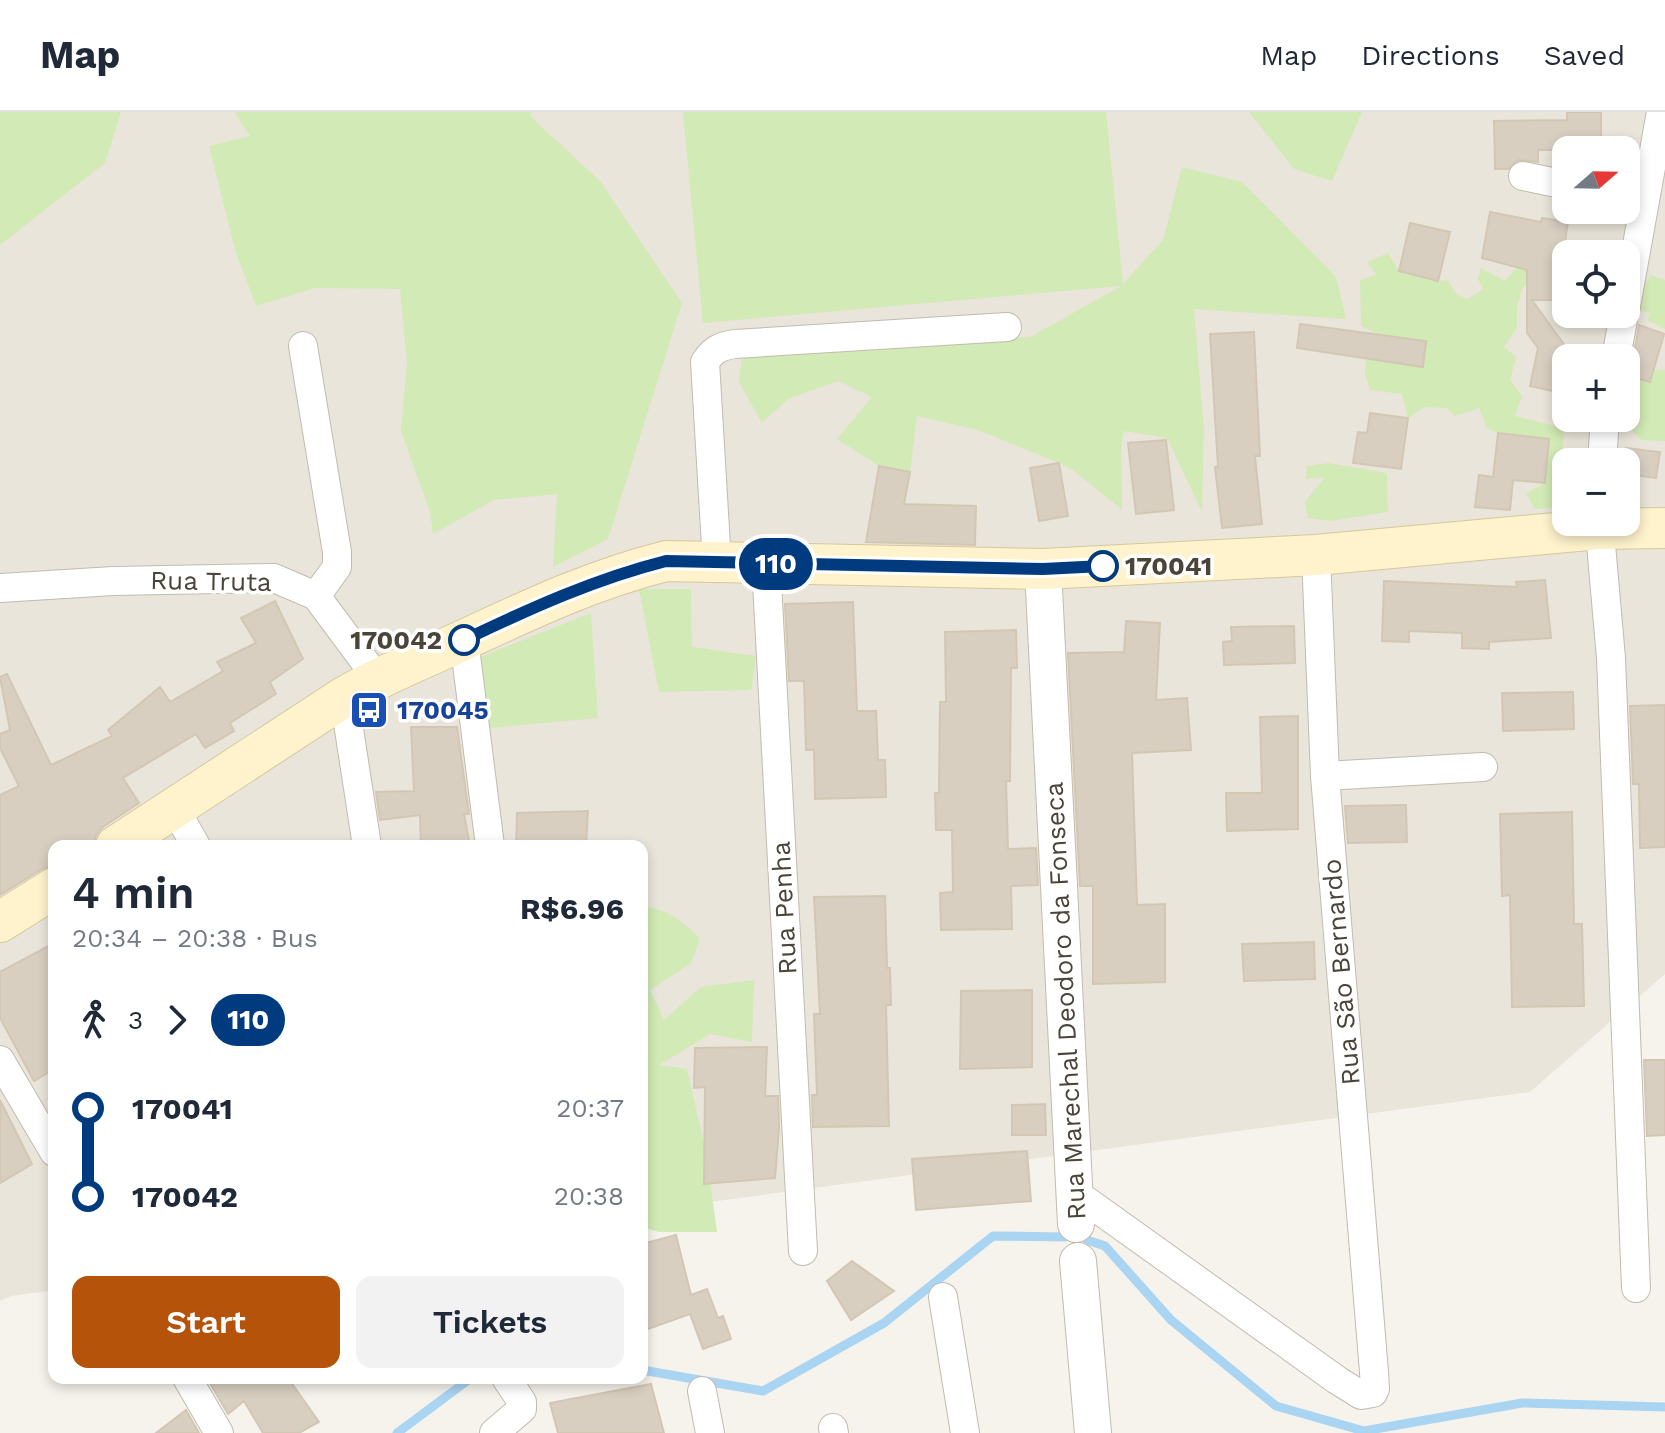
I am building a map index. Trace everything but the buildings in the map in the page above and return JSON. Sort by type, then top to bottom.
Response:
[{"type":"main road","points":[[1640,527],[1665,528]]},
{"type":"main road","points":[[125,840],[360,688],[561,594],[614,574],[666,561],[1043,569],[1316,555],[1552,530]]},
{"type":"main road","points":[[0,922],[48,892]]},
{"type":"street","points":[[1638,240],[1661,112]]},
{"type":"street","points":[[1523,176],[1552,182]]},
{"type":"street","points":[[717,563],[705,362],[712,352],[735,344],[1007,327]]},
{"type":"street","points":[[303,346],[337,552],[337,567],[332,578],[316,596],[360,688],[367,840]]},
{"type":"street","points":[[1600,536],[1611,658],[1636,1288]]},
{"type":"street","name":"Rua São Bernardo","points":[[1075,1208],[1361,1395],[1367,1396],[1375,1389],[1325,776],[1316,555]]},
{"type":"street","name":"Rua Penha","points":[[766,564],[803,1251]]},
{"type":"street","name":"Rua Marechal Deodoro da Fonseca","points":[[1043,569],[1078,1261],[1093,1433]]},
{"type":"street","name":"Rua Truta","points":[[0,588],[248,577],[274,578],[316,596]]},
{"type":"street","points":[[464,640],[489,840]]},
{"type":"street","points":[[1325,776],[1483,767]]},
{"type":"street","points":[[174,807],[193,840]]},
{"type":"street","points":[[0,1060],[48,1142]]},
{"type":"street","points":[[943,1297],[965,1433]]},
{"type":"street","points":[[190,1384],[219,1433]]},
{"type":"street","points":[[494,1433],[522,1409],[522,1402],[510,1384]]},
{"type":"street","points":[[702,1391],[710,1433]]},
{"type":"shaded area","points":[[0,112],[1665,112],[1665,974],[1530,1092],[648,1210],[648,840],[48,840],[48,1291],[11,1296],[0,1301]]},
{"type":"green space","points":[[0,112],[121,112],[105,163],[0,245]]},
{"type":"green space","points":[[234,112],[531,112],[531,117],[600,181],[682,303],[608,539],[553,567],[557,494],[494,500],[433,534],[430,512],[401,431],[407,363],[400,289],[315,288],[256,306],[235,250],[209,146],[250,136]]},
{"type":"green space","points":[[683,112],[1106,112],[1123,284],[1163,240],[1182,167],[1242,182],[1336,277],[1346,319],[1194,309],[1204,431],[1202,512],[1167,438],[1124,431],[1121,447],[1122,510],[1073,470],[1059,463],[978,430],[917,416],[910,472],[879,466],[837,439],[872,397],[838,381],[788,399],[762,423],[739,382],[743,347],[896,345],[1030,337],[1121,286],[703,323]]},
{"type":"green space","points":[[1249,112],[1362,112],[1332,181],[1294,169]]},
{"type":"green space","points":[[1531,225],[1531,278],[1522,289],[1517,307],[1517,327],[1504,347],[1516,357],[1510,380],[1522,396],[1515,416],[1552,425],[1552,432],[1564,432],[1563,448],[1552,448],[1552,508],[1535,509],[1526,493],[1545,483],[1549,439],[1498,433],[1487,428],[1479,408],[1455,416],[1447,408],[1425,407],[1408,418],[1402,394],[1370,390],[1365,374],[1366,358],[1422,366],[1426,342],[1380,335],[1361,326],[1360,281],[1376,274],[1367,262],[1388,253],[1399,271],[1438,281],[1448,280],[1457,295],[1468,299],[1483,289],[1478,279],[1481,268],[1505,281],[1522,261]]},
{"type":"green space","points":[[1651,275],[1665,280],[1665,329],[1647,320],[1651,313],[1640,311],[1640,276],[1646,283]]},
{"type":"green space","points":[[1653,370],[1665,370],[1665,441],[1641,440],[1633,432],[1640,432],[1640,379],[1649,382]]},
{"type":"green space","points":[[1329,463],[1387,473],[1388,512],[1330,521],[1308,518],[1305,502],[1325,477],[1306,479],[1307,466]]},
{"type":"green space","points":[[639,589],[691,589],[692,647],[756,656],[751,690],[659,692]]},
{"type":"green space","points":[[591,613],[598,718],[489,728],[478,658]]},
{"type":"green space","points":[[648,908],[667,913],[700,938],[691,963],[650,990],[664,1020],[701,987],[754,980],[752,1042],[710,1034],[659,1065],[687,1069],[706,1152],[717,1232],[659,1232],[648,1229]]},
{"type":"waterway","points":[[648,1371],[763,1391],[884,1323],[993,1236],[1065,1237]]},
{"type":"waterway","points":[[1087,1240],[1105,1246],[1171,1320],[1276,1406],[1364,1431],[1522,1403],[1665,1407]]},
{"type":"waterway","points":[[397,1433],[463,1384]]},
{"type":"bus line","name":"110","points":[[464,640],[561,594],[614,574],[666,561],[1043,569],[1103,566]]},
{"type":"place","name":"170041","points":[[1103,566]]},
{"type":"place","name":"170042","points":[[464,640]]},
{"type":"place","name":"170045","points":[[369,710]]}]
